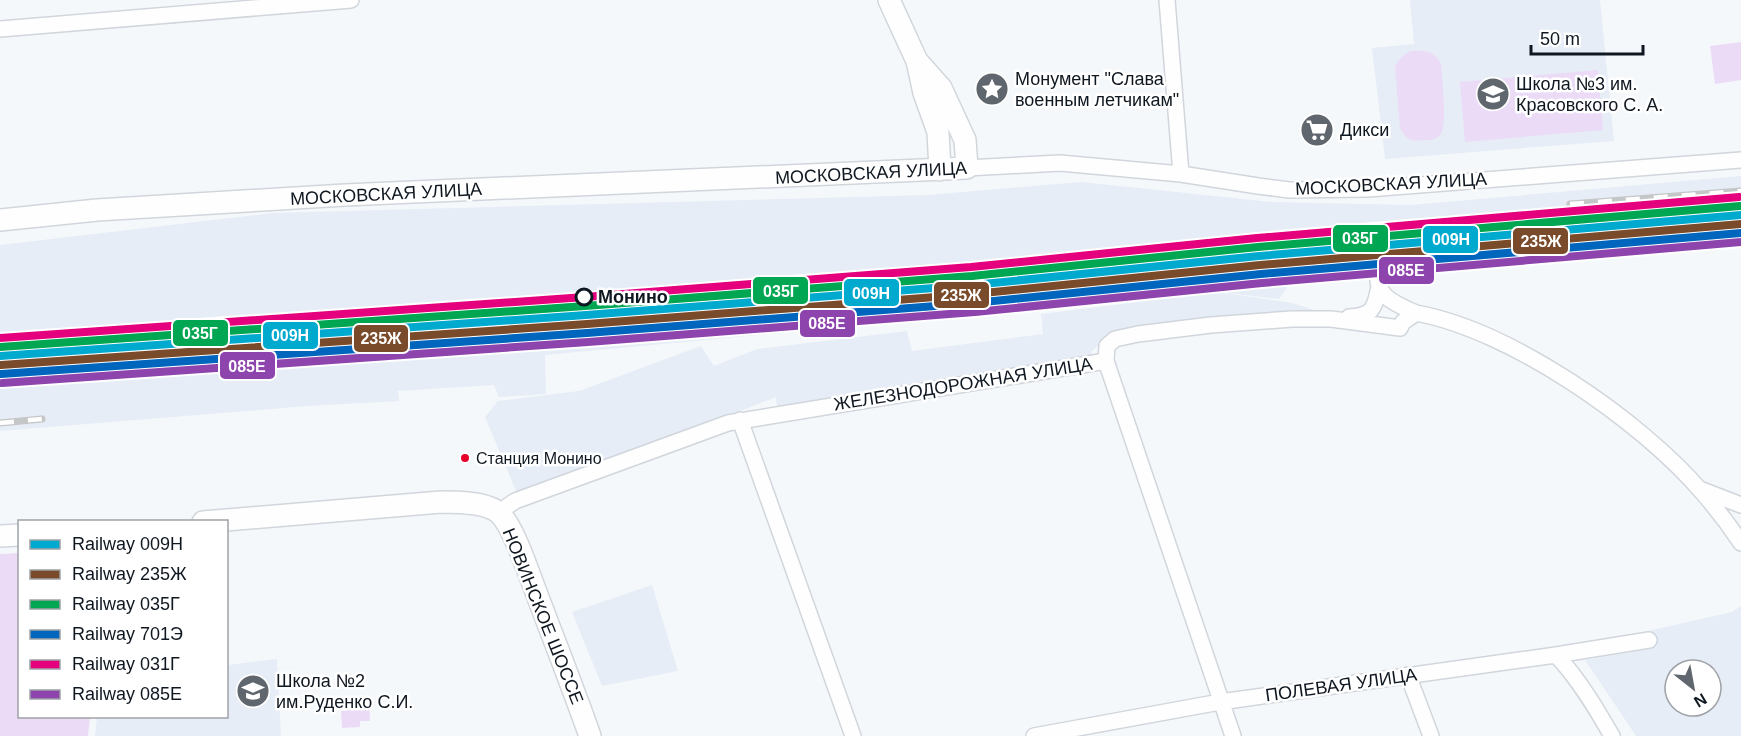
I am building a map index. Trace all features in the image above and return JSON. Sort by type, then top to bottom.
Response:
[{"type":"street","points":[[0,29],[351,0]]},
{"type":"street","points":[[889,0],[917,61],[924,93],[938,132],[940,170]]},
{"type":"street","points":[[1167,0],[1181,174]]},
{"type":"street","points":[[917,61],[941,88],[965,140],[967,168]]},
{"type":"street","name":"МОСКОВСКАЯ УЛИЦА","points":[[0,220],[97,210],[345,195],[1060,163],[1181,174],[1289,190],[1368,189],[1741,160]]},
{"type":"street","points":[[1331,319],[1369,313],[1376,304],[1379,286],[1378,273],[1381,265],[1391,258],[1425,252],[1741,238]]},
{"type":"street","points":[[1379,286],[1383,295],[1410,317],[1436,317],[1478,333],[1527,356],[1630,425],[1701,490],[1741,543]]},
{"type":"street","name":"ЖЕЛЕЗНОДОРОЖНАЯ УЛИЦА","points":[[227,520],[441,502],[499,507],[692,435],[740,420],[1106,361],[1107,346],[1115,339],[1138,334],[1211,325],[1292,319],[1331,319],[1400,328],[1410,317]]},
{"type":"street","points":[[1106,361],[1233,736]]},
{"type":"street","points":[[740,420],[853,736]]},
{"type":"street","points":[[1701,490],[1741,505]]},
{"type":"street","name":"НОВИНСКОЕ ШОССЕ","points":[[499,507],[524,563],[590,736]]},
{"type":"street","points":[[0,536],[18,535]]},
{"type":"street","name":"ПОЛЕВАЯ УЛИЦА","points":[[1042,735],[1221,702],[1649,640]]},
{"type":"street","points":[[1556,655],[1595,707],[1612,736]]},
{"type":"street","points":[[1408,675],[1431,736]]},
{"type":"shaded area","name":"Школа №3 им. Красовского С. А.","points":[[1410,0],[1600,0],[1614,141],[1385,159],[1372,48],[1414,44]]},
{"type":"shaded area","points":[[1741,42],[1741,80],[1715,84],[1710,46]]},
{"type":"shaded area","points":[[1411,51],[1429,52],[1439,60],[1441,65],[1444,123],[1440,135],[1436,138],[1412,140],[1404,135],[1400,128],[1395,67],[1402,57]]},
{"type":"shaded area","points":[[1598,70],[1603,130],[1465,142],[1460,82]]},
{"type":"shaded area","points":[[1741,176],[1741,230],[1721,227],[1571,241],[1424,250],[1304,264],[1279,299],[1218,292],[545,355],[546,394],[499,397],[494,385],[398,391],[399,401],[308,406],[0,431],[0,245],[273,213],[928,195],[1081,182],[1272,202],[1411,205]]},
{"type":"shaded area","points":[[1218,292],[1292,303],[1324,313],[1109,336],[1092,351],[1090,363],[777,408],[776,397],[519,498],[485,417],[498,401],[579,391],[701,346],[714,366],[757,349],[907,331],[912,351],[1043,334],[1041,314]]},
{"type":"shaded area","points":[[18,553],[18,718],[90,718],[88,736],[0,736],[0,554]]},
{"type":"shaded area","points":[[652,585],[678,671],[602,686],[572,612]]},
{"type":"shaded area","points":[[1741,606],[1741,736],[1636,736],[1585,660],[1650,649],[1648,631],[1732,612]]},
{"type":"shaded area","name":"Школа №2 им.Руденко С.И.","points":[[277,659],[281,736],[95,736],[97,718],[228,718],[228,665]]},
{"type":"shaded area","points":[[369,697],[370,721],[360,721],[360,727],[342,728],[341,711],[346,711],[345,699]]},
{"type":"railway","points":[[1570,204],[1741,191]]},
{"type":"railway","points":[[0,423],[42,419]]},
{"type":"rail line","name":"031Г","points":[[0,338],[971,267],[1257,238],[1739,197]]},
{"type":"rail line","name":"035Г","points":[[0,347],[972,276],[1258,247],[1740,206]]},
{"type":"rail line","name":"009Н","points":[[0,356],[973,285],[1259,256],[1741,215]]},
{"type":"rail line","name":"235Ж","points":[[1,365],[974,294],[1260,265],[1741,224]]},
{"type":"rail line","name":"701Э","points":[[1,374],[974,303],[1261,274],[1741,233]]},
{"type":"rail line","name":"085Е","points":[[2,383],[975,312],[1262,283],[1741,242]]},
{"type":"place","name":"Монумент \"Слава военным летчикам\"","points":[[992,89]]},
{"type":"place","name":"Школа №3 им. Красовского С. А.","points":[[1493,94]]},
{"type":"place","name":"Дикси","points":[[1317,130]]},
{"type":"place","name":"Монино","points":[[584,297]]},
{"type":"place","name":"Станция Монино","points":[[465,458]]},
{"type":"place","name":"Школа №2 им.Руденко С.И.","points":[[253,691]]}]
